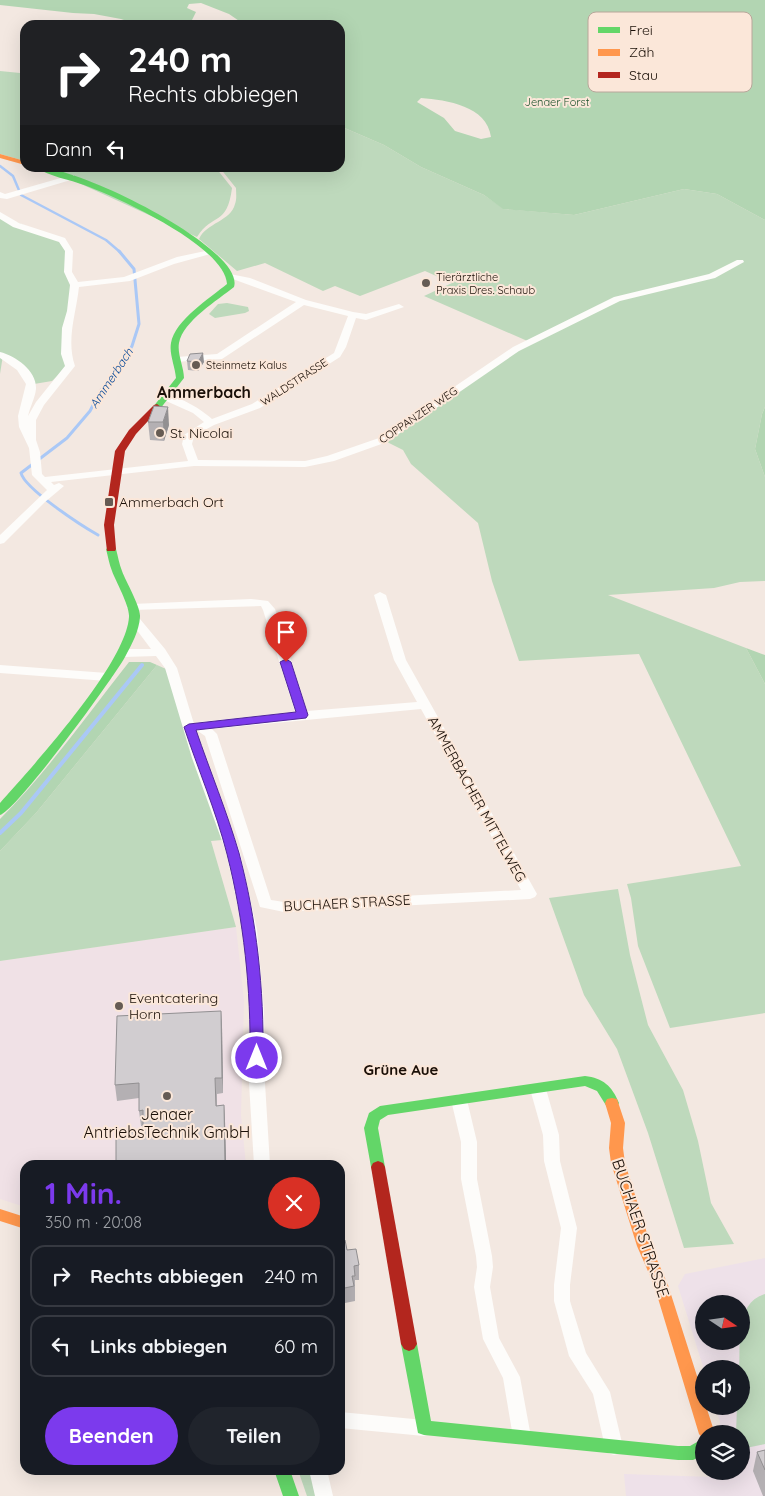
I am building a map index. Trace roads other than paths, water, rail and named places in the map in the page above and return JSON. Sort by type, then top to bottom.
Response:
[{"type":"main road","points":[[0,156],[20,162]]},
{"type":"main road","points":[[0,811],[27,780],[107,677],[124,653],[136,628],[132,608],[116,569],[109,535],[108,526],[118,472],[116,465],[124,445],[167,398],[180,378],[175,342],[182,328],[231,285],[233,276],[228,268],[178,227],[137,204],[54,172]]},
{"type":"main road","name":"BUCHAER STRASSE","points":[[424,1428],[371,1125],[374,1117],[385,1110],[589,1081],[600,1085],[609,1094],[618,1123],[615,1150],[618,1163],[644,1248],[661,1285],[704,1425]]},
{"type":"main road","points":[[0,1215],[20,1221]]},
{"type":"main road","points":[[424,1428],[614,1447],[693,1453],[695,1452]]},
{"type":"main road","points":[[284,1475],[291,1496]]},
{"type":"street","points":[[0,195],[4,197],[71,177]]},
{"type":"street","points":[[0,215],[16,225],[62,240],[69,251],[68,272],[75,285],[72,311],[67,328],[66,354],[70,366],[40,404],[31,420],[31,439],[37,476],[48,494]]},
{"type":"street","points":[[75,285],[132,278],[172,260],[210,253]]},
{"type":"street","name":"COPPANZER WEG","points":[[41,480],[194,463],[306,464],[330,459],[375,444],[516,349],[617,299],[712,276],[740,262]]},
{"type":"street","points":[[233,276],[303,302],[353,315],[366,317],[399,308]]},
{"type":"street","points":[[177,360],[219,357],[303,302]]},
{"type":"street","name":"WALDSTRASSE","points":[[194,463],[187,444],[189,435],[210,423],[256,406],[337,355],[341,350],[347,326],[353,315]]},
{"type":"street","points":[[0,355],[19,365],[30,377],[31,394],[24,412],[23,422],[24,432],[31,439]]},
{"type":"street","points":[[167,398],[197,411],[210,423]]},
{"type":"street","points":[[0,541],[48,494],[72,478]]},
{"type":"street","name":"AMMERBACHER MITTELWEG","points":[[380,595],[400,660],[530,894]]},
{"type":"street","points":[[132,608],[264,603],[269,609],[302,715]]},
{"type":"street","name":"BUCHAER STRASSE","points":[[136,622],[161,652],[171,668],[196,727],[232,852],[250,930],[257,1010],[257,1083],[262,1160]]},
{"type":"street","points":[[124,653],[161,652]]},
{"type":"street","points":[[0,669],[107,677]]},
{"type":"street","name":"AMMERBACHER MITTELWEG","points":[[196,727],[302,715],[424,705]]},
{"type":"street","name":"BUCHAER STRASSE","points":[[196,727],[210,734],[265,904],[284,908],[530,894]]},
{"type":"street","points":[[538,1089],[551,1135],[553,1168],[570,1228],[562,1285],[562,1301],[578,1356],[601,1392],[614,1447]]},
{"type":"street","points":[[459,1100],[469,1142],[469,1179],[485,1262],[482,1287],[491,1339],[511,1377],[522,1438]]},
{"type":"street","points":[[345,1420],[424,1428]]},
{"type":"street","points":[[319,1475],[324,1496]]},
{"type":"waterway","name":"Ammerbach","points":[[0,166],[13,176],[21,195],[106,240],[119,252]]},
{"type":"waterway","name":"Ammerbach","points":[[98,535],[43,497],[32,488],[21,473],[67,438],[90,411],[101,390],[118,371],[132,346],[139,324],[134,269],[119,252]]},
{"type":"waterway","name":"Ammerbach","points":[[0,833],[21,813],[142,665]]},
{"type":"place","name":"Tierärztliche Praxis Dres. Schaub","points":[[426,283]]},
{"type":"place","name":"Steinmetz Kalus","points":[[196,365]]},
{"type":"place","name":"St. Nicolai","points":[[160,433]]},
{"type":"place","name":"Ammerbach Ort","points":[[109,502]]},
{"type":"place","name":"Eventcatering Horn","points":[[119,1006]]},
{"type":"place","name":"Jenaer AntriebsTechnik GmbH","points":[[167,1096]]},
{"type":"district","name":"Ammerbach","points":[[204,392]]},
{"type":"district","name":"Grüne Aue","points":[[401,1069]]},
{"type":"park label","name":"Jenaer Forst","points":[[557,102]]}]
